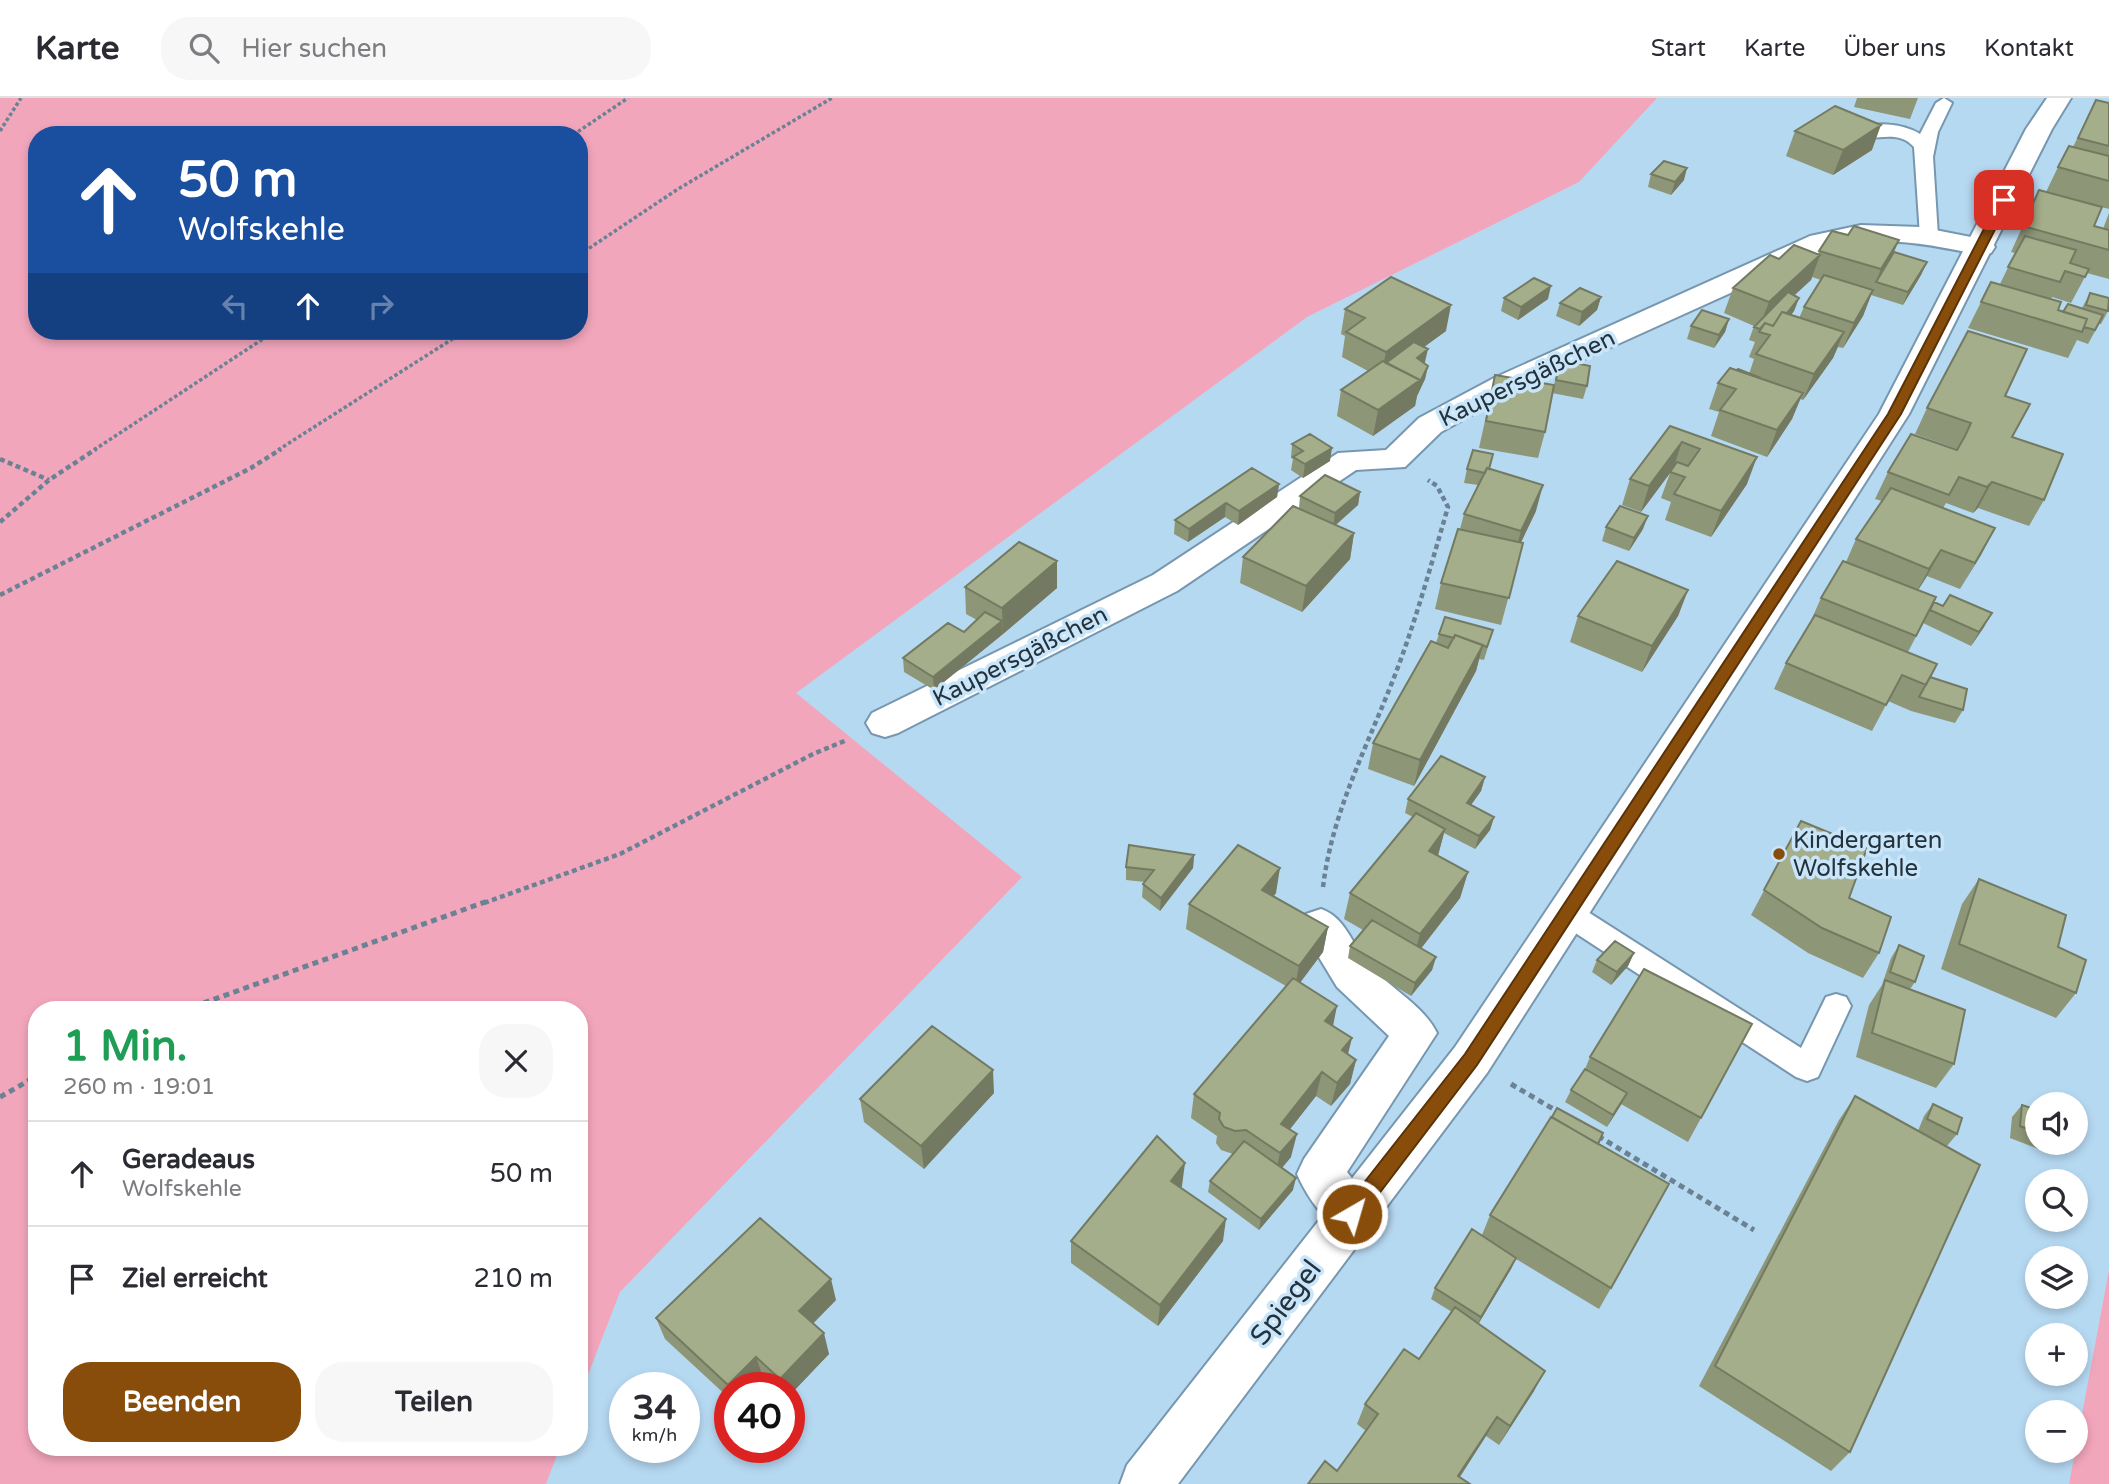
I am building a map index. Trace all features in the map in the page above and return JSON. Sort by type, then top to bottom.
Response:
[{"type":"street","name":"Spiegel","points":[[1146,1484],[1471,1060],[1894,414],[2039,129],[2059,98]]},
{"type":"street","name":"Kaupersgäßchen","points":[[885,723],[1165,583],[1349,460],[1394,460],[1430,425],[1505,384],[1829,239],[1847,233],[1875,230],[1908,231],[1981,247]]},
{"type":"street","points":[[1321,926],[1352,975],[1415,1033],[1321,1174],[1352,1214]]},
{"type":"lane","points":[[1930,236],[1923,205],[1926,154],[1929,134],[1944,103]]},
{"type":"lane","points":[[1865,133],[1890,130],[1911,134],[1922,143],[1926,154]]},
{"type":"lane","points":[[1567,913],[1807,1068],[1836,1006]]},
{"type":"path","points":[[0,131],[21,98]]},
{"type":"path","points":[[586,126],[628,98]]},
{"type":"path","points":[[588,249],[678,189],[832,98]]},
{"type":"path","points":[[0,522],[49,480],[261,340]]},
{"type":"path","points":[[0,594],[251,468],[451,340]]},
{"type":"path","points":[[0,459],[49,480]]},
{"type":"path","points":[[1321,926],[1324,865],[1342,799],[1395,676],[1448,507],[1437,486]]},
{"type":"path","points":[[209,1001],[620,854],[813,754],[885,723]]},
{"type":"path","points":[[1471,1060],[1565,1116]]},
{"type":"path","points":[[0,1097],[28,1081]]},
{"type":"path","points":[[1589,1131],[1754,1230]]},
{"type":"shaded area","points":[[0,98],[1657,98],[1579,182],[1307,317],[796,693],[1022,877],[620,1292],[588,1375],[588,1001],[28,1001],[28,1456],[557,1456],[546,1484],[0,1484]]},
{"type":"shaded area","points":[[2109,1270],[2109,1484],[2069,1484],[2073,1463],[2088,1463],[2088,1400],[2085,1400]]},
{"type":"building","points":[[2096,100],[2109,103],[2109,146],[2078,138]]},
{"type":"building","points":[[1835,106],[1881,125],[1843,150],[1795,131]]},
{"type":"building","points":[[2069,146],[2109,156],[2109,181],[2058,167]]},
{"type":"building","points":[[1664,161],[1687,168],[1675,182],[1651,174]]},
{"type":"building","points":[[2039,190],[2102,207],[2094,226],[2109,230],[2109,250],[2023,226]]},
{"type":"building","points":[[1854,226],[1899,240],[1881,269],[1819,251],[1832,231],[1848,235]]},
{"type":"building","points":[[2025,236],[2076,250],[2070,263],[2089,269],[2085,277],[2065,271],[2060,282],[2008,267]]},
{"type":"building","points":[[1794,245],[1820,255],[1769,302],[1733,288],[1770,255],[1779,259]]},
{"type":"building","points":[[1894,252],[1927,262],[1908,292],[1876,282]]},
{"type":"building","points":[[1824,275],[1873,290],[1854,323],[1804,307]]},
{"type":"building","points":[[1391,277],[1451,305],[1386,352],[1346,332],[1365,318],[1345,309]]},
{"type":"building","points":[[1534,278],[1551,286],[1521,307],[1504,298]]},
{"type":"building","points":[[1991,282],[2061,302],[2058,310],[2087,319],[2082,332],[1981,302]]},
{"type":"building","points":[[1580,288],[1601,297],[1582,312],[1560,303]]},
{"type":"building","points":[[1788,292],[1799,298],[1787,313],[1782,312],[1773,326],[1765,323],[1760,329],[1754,327]]},
{"type":"building","points":[[2090,293],[2109,298],[2108,311],[2086,305]]},
{"type":"building","points":[[2068,304],[2103,315],[2095,330],[2084,327],[2087,319],[2063,312]]},
{"type":"building","points":[[1702,310],[1729,319],[1719,335],[1691,326]]},
{"type":"building","points":[[1782,312],[1844,332],[1814,374],[1756,354],[1770,335],[1759,332],[1765,323],[1773,326]]},
{"type":"building","points":[[1968,331],[2027,349],[2005,396],[2030,404],[2012,437],[2063,454],[2044,500],[1992,482],[1987,487],[1959,477],[1949,495],[1888,472],[1911,434],[1957,450],[1965,436],[1971,423],[1927,408]]},
{"type":"building","points":[[1414,342],[1428,349],[1417,358],[1428,366],[1420,382],[1386,363]]},
{"type":"building","points":[[1560,360],[1590,366],[1587,386],[1556,380]]},
{"type":"building","points":[[1383,361],[1420,380],[1378,410],[1341,390]]},
{"type":"building","points":[[1730,368],[1803,393],[1777,430],[1720,410],[1736,389],[1718,383]]},
{"type":"building","points":[[1495,375],[1554,385],[1545,432],[1486,421]]},
{"type":"building","points":[[1670,426],[1757,457],[1721,511],[1674,494],[1685,477],[1670,472],[1677,462],[1688,466],[1700,449],[1682,442],[1649,486],[1630,479]]},
{"type":"building","points":[[1310,434],[1332,448],[1305,464],[1293,457],[1303,451],[1292,444]]},
{"type":"building","points":[[1473,450],[1493,454],[1489,469],[1487,468],[1485,473],[1467,469]]},
{"type":"building","points":[[1252,468],[1279,484],[1239,511],[1226,503],[1189,529],[1175,520]]},
{"type":"building","points":[[1487,468],[1543,485],[1521,531],[1464,514]]},
{"type":"building","points":[[1325,475],[1360,492],[1335,513],[1300,496]]},
{"type":"building","points":[[1891,488],[1995,528],[1975,563],[1941,550],[1929,569],[1856,539]]},
{"type":"building","points":[[1293,506],[1354,533],[1306,586],[1243,557]]},
{"type":"building","points":[[1620,506],[1648,516],[1634,538],[1606,527]]},
{"type":"building","points":[[1458,529],[1523,543],[1509,598],[1441,583]]},
{"type":"building","points":[[1019,542],[1057,561],[1002,608],[965,587]]},
{"type":"building","points":[[1617,561],[1688,590],[1652,646],[1578,616]]},
{"type":"building","points":[[1843,561],[1936,597],[1916,636],[1821,598]]},
{"type":"building","points":[[1950,595],[1992,613],[1979,632],[1930,610],[1934,602],[1943,606]]},
{"type":"building","points":[[985,612],[1002,621],[933,677],[903,658],[948,623],[964,632]]},
{"type":"building","points":[[1815,615],[1937,664],[1926,685],[1902,675],[1886,705],[1786,663]]},
{"type":"building","points":[[1445,617],[1493,630],[1487,647],[1455,635],[1454,638],[1439,634]]},
{"type":"building","points":[[1455,635],[1483,645],[1420,760],[1373,743],[1431,641],[1448,648]]},
{"type":"building","points":[[1930,677],[1967,689],[1963,710],[1919,697]]},
{"type":"building","points":[[1441,756],[1485,777],[1467,803],[1494,817],[1479,836],[1408,799]]},
{"type":"building","points":[[1416,813],[1445,829],[1429,851],[1468,872],[1420,934],[1350,893]]},
{"type":"building","points":[[1801,821],[1867,848],[1849,898],[1891,917],[1879,953],[1822,928],[1764,890]]},
{"type":"building","points":[[1129,845],[1194,855],[1161,898],[1143,884],[1154,870],[1126,867]]},
{"type":"building","points":[[1238,845],[1280,868],[1262,890],[1328,927],[1299,966],[1189,904]]},
{"type":"building","points":[[1979,879],[2066,915],[2058,947],[2086,960],[2076,993],[1959,944]]},
{"type":"building","points":[[1372,920],[1436,957],[1415,983],[1350,946]]},
{"type":"building","points":[[1615,941],[1634,953],[1617,972],[1597,960]]},
{"type":"building","points":[[1899,945],[1924,956],[1915,982],[1890,972]]},
{"type":"building","points":[[1644,969],[1752,1024],[1701,1118],[1590,1057]]},
{"type":"building","points":[[1293,978],[1337,1006],[1325,1021],[1352,1038],[1342,1050],[1356,1060],[1337,1083],[1322,1072],[1281,1124],[1297,1134],[1280,1153],[1246,1130],[1235,1131],[1224,1127],[1219,1119],[1220,1113],[1194,1094]]},
{"type":"building","points":[[1885,980],[1965,1010],[1954,1064],[1872,1033]]},
{"type":"building","points":[[932,1026],[993,1070],[921,1146],[860,1099]]},
{"type":"building","points":[[1585,1069],[1627,1093],[1613,1115],[1571,1090]]},
{"type":"building","points":[[1855,1096],[1980,1165],[1850,1452],[1715,1366]]},
{"type":"building","points":[[1933,1104],[1962,1118],[1957,1134],[1927,1119]]},
{"type":"building","points":[[2022,1105],[2025,1106],[2025,1128],[2020,1126]]},
{"type":"building","points":[[1557,1108],[1603,1133],[1598,1144],[1552,1117]]},
{"type":"building","points":[[1551,1117],[1669,1184],[1611,1288],[1490,1215]]},
{"type":"building","points":[[1157,1136],[1185,1163],[1171,1181],[1226,1219],[1160,1305],[1071,1241]]},
{"type":"building","points":[[1244,1141],[1296,1178],[1261,1219],[1210,1181]]},
{"type":"building","points":[[760,1218],[831,1279],[799,1311],[824,1333],[787,1372],[772,1372],[756,1357],[741,1372],[714,1372],[656,1318]]},
{"type":"building","points":[[1472,1229],[1516,1258],[1481,1317],[1435,1288]]},
{"type":"building","points":[[1455,1307],[1545,1371],[1510,1426],[1497,1417],[1458,1476],[1470,1484],[1308,1484],[1325,1461],[1337,1471],[1378,1414],[1365,1404],[1404,1349],[1419,1359]]},
{"type":"place","name":"Kindergarten Wolfskehle","points":[[1779,854]]},
{"type":"route","points":[[1352,1214],[1471,1060],[1894,414],[2004,200]]}]
